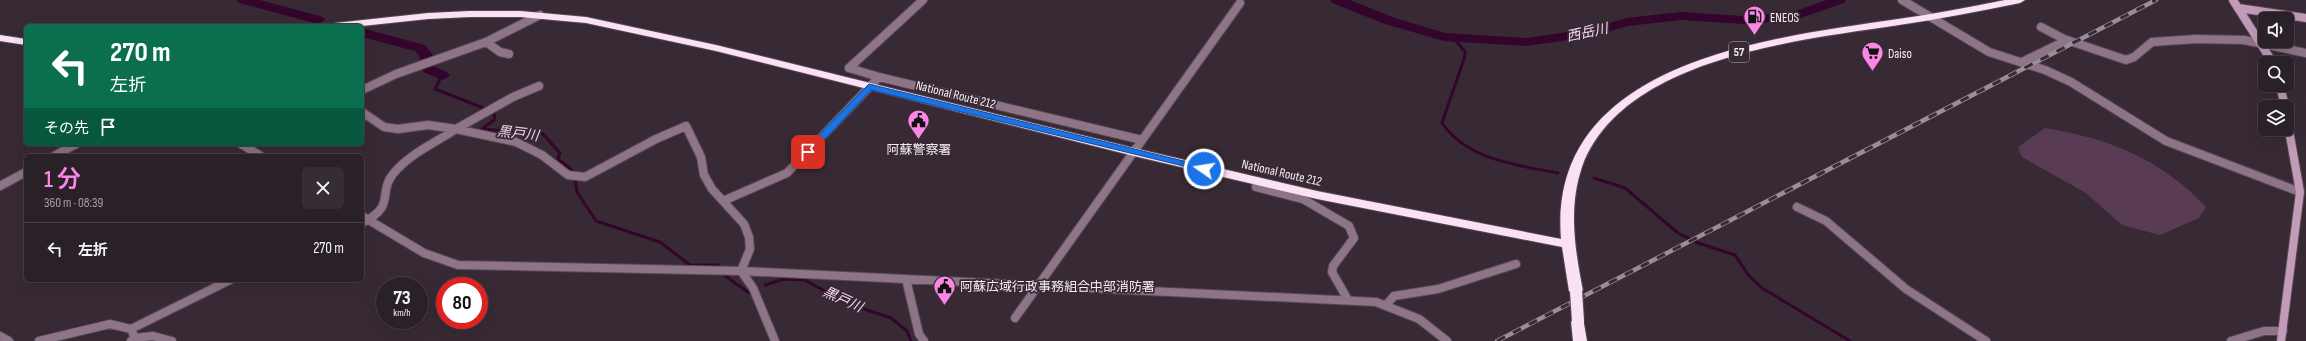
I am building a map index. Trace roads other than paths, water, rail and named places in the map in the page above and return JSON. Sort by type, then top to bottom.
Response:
[{"type":"highway","name":"57","points":[[1580,341],[1576,291],[1567,244],[1566,218],[1569,194],[1585,148],[1608,116],[1640,91],[1689,68],[1756,47],[1838,31],[1932,17],[2020,0]]},
{"type":"highway","name":"National Route 212","points":[[354,24],[428,16],[540,15],[586,20],[633,29],[1257,181],[1567,244]]},
{"type":"highway","points":[[0,38],[24,42]]},
{"type":"street","points":[[923,0],[849,68],[879,77],[1142,140]]},
{"type":"street","points":[[1902,0],[1989,52],[2045,70],[2071,82],[2166,141],[2302,197]]},
{"type":"street","points":[[2233,0],[2258,37]]},
{"type":"street","points":[[1015,318],[1240,3]]},
{"type":"street","points":[[2238,8],[2306,18]]},
{"type":"street","points":[[364,89],[416,67],[486,42],[540,15]]},
{"type":"street","points":[[2041,27],[2064,39],[2126,60],[2133,59],[2154,41],[2206,37],[2258,43]]},
{"type":"street","points":[[2022,62],[2061,43],[2064,39]]},
{"type":"street","points":[[486,42],[500,52],[509,54]]},
{"type":"street","points":[[2284,48],[2306,53]]},
{"type":"street","points":[[723,201],[788,173],[879,77]]},
{"type":"street","points":[[364,220],[380,211],[386,202],[387,186],[393,174],[427,146],[493,107],[539,86]]},
{"type":"street","points":[[364,113],[384,128],[398,129],[416,125],[428,125],[515,140],[560,168],[568,176],[585,177],[656,139],[686,126],[701,156],[704,175],[712,189],[744,224],[749,237],[750,249],[741,270]]},
{"type":"street","points":[[2281,341],[2302,197],[2290,136]]},
{"type":"street","points":[[58,154],[72,146]]},
{"type":"street","points":[[244,146],[258,154]]},
{"type":"street","points":[[0,186],[24,173]]},
{"type":"street","points":[[1257,181],[1256,187],[1303,199],[1349,226],[1354,238],[1333,266],[1332,272],[1348,300]]},
{"type":"street","points":[[1797,207],[1826,221],[1906,289],[1986,341]]},
{"type":"street","points":[[364,220],[424,253],[458,265],[741,270],[1376,302],[1419,320],[1447,341]]},
{"type":"street","points":[[1386,305],[1394,296],[1438,288],[1516,264]]},
{"type":"street","points":[[741,270],[752,288],[775,341]]},
{"type":"street","points":[[906,279],[919,334],[924,341]]},
{"type":"street","points":[[132,336],[226,282]]},
{"type":"street","points":[[39,341],[110,324],[132,336],[153,336],[172,341]]},
{"type":"street","points":[[2231,341],[2264,331],[2283,331]]},
{"type":"street","points":[[0,336],[9,341]]},
{"type":"waterway","name":"黒戸川","points":[[244,0],[318,20]]},
{"type":"waterway","name":"西岳川","points":[[1337,0],[1390,21],[1444,37],[1526,42],[1591,33],[1626,22],[1681,16],[1744,20],[1795,16],[1839,0]]},
{"type":"waterway","name":"黒戸川","points":[[364,33],[420,48],[426,55],[428,69],[442,75]]},
{"type":"waterway","points":[[1453,37],[1465,52],[1465,56],[1442,123],[1452,135],[1479,153],[1494,159],[1558,173]]},
{"type":"waterway","name":"黒戸川","points":[[442,75],[435,89],[481,107],[495,115],[494,120],[482,129],[543,134],[560,153],[558,159],[574,172],[577,192],[596,221],[660,242],[690,265],[718,265]]},
{"type":"waterway","points":[[1594,178],[1625,188],[1678,233],[1698,243],[1735,255],[1749,276],[1762,288],[1850,341]]},
{"type":"waterway","name":"黒戸川","points":[[720,272],[749,293]]},
{"type":"waterway","name":"黒戸川","points":[[765,285],[784,279],[805,280],[846,303],[891,318],[907,331],[911,341]]},
{"type":"railway","points":[[1497,341],[2156,0]]},
{"type":"place","name":"ENEOS","points":[[1754,36]]},
{"type":"place","name":"Daiso","points":[[1872,72]]},
{"type":"place","name":"阿蘇警察署","points":[[919,140]]},
{"type":"place","name":"阿蘇広域行政事務組合中部消防署","points":[[945,306]]}]
